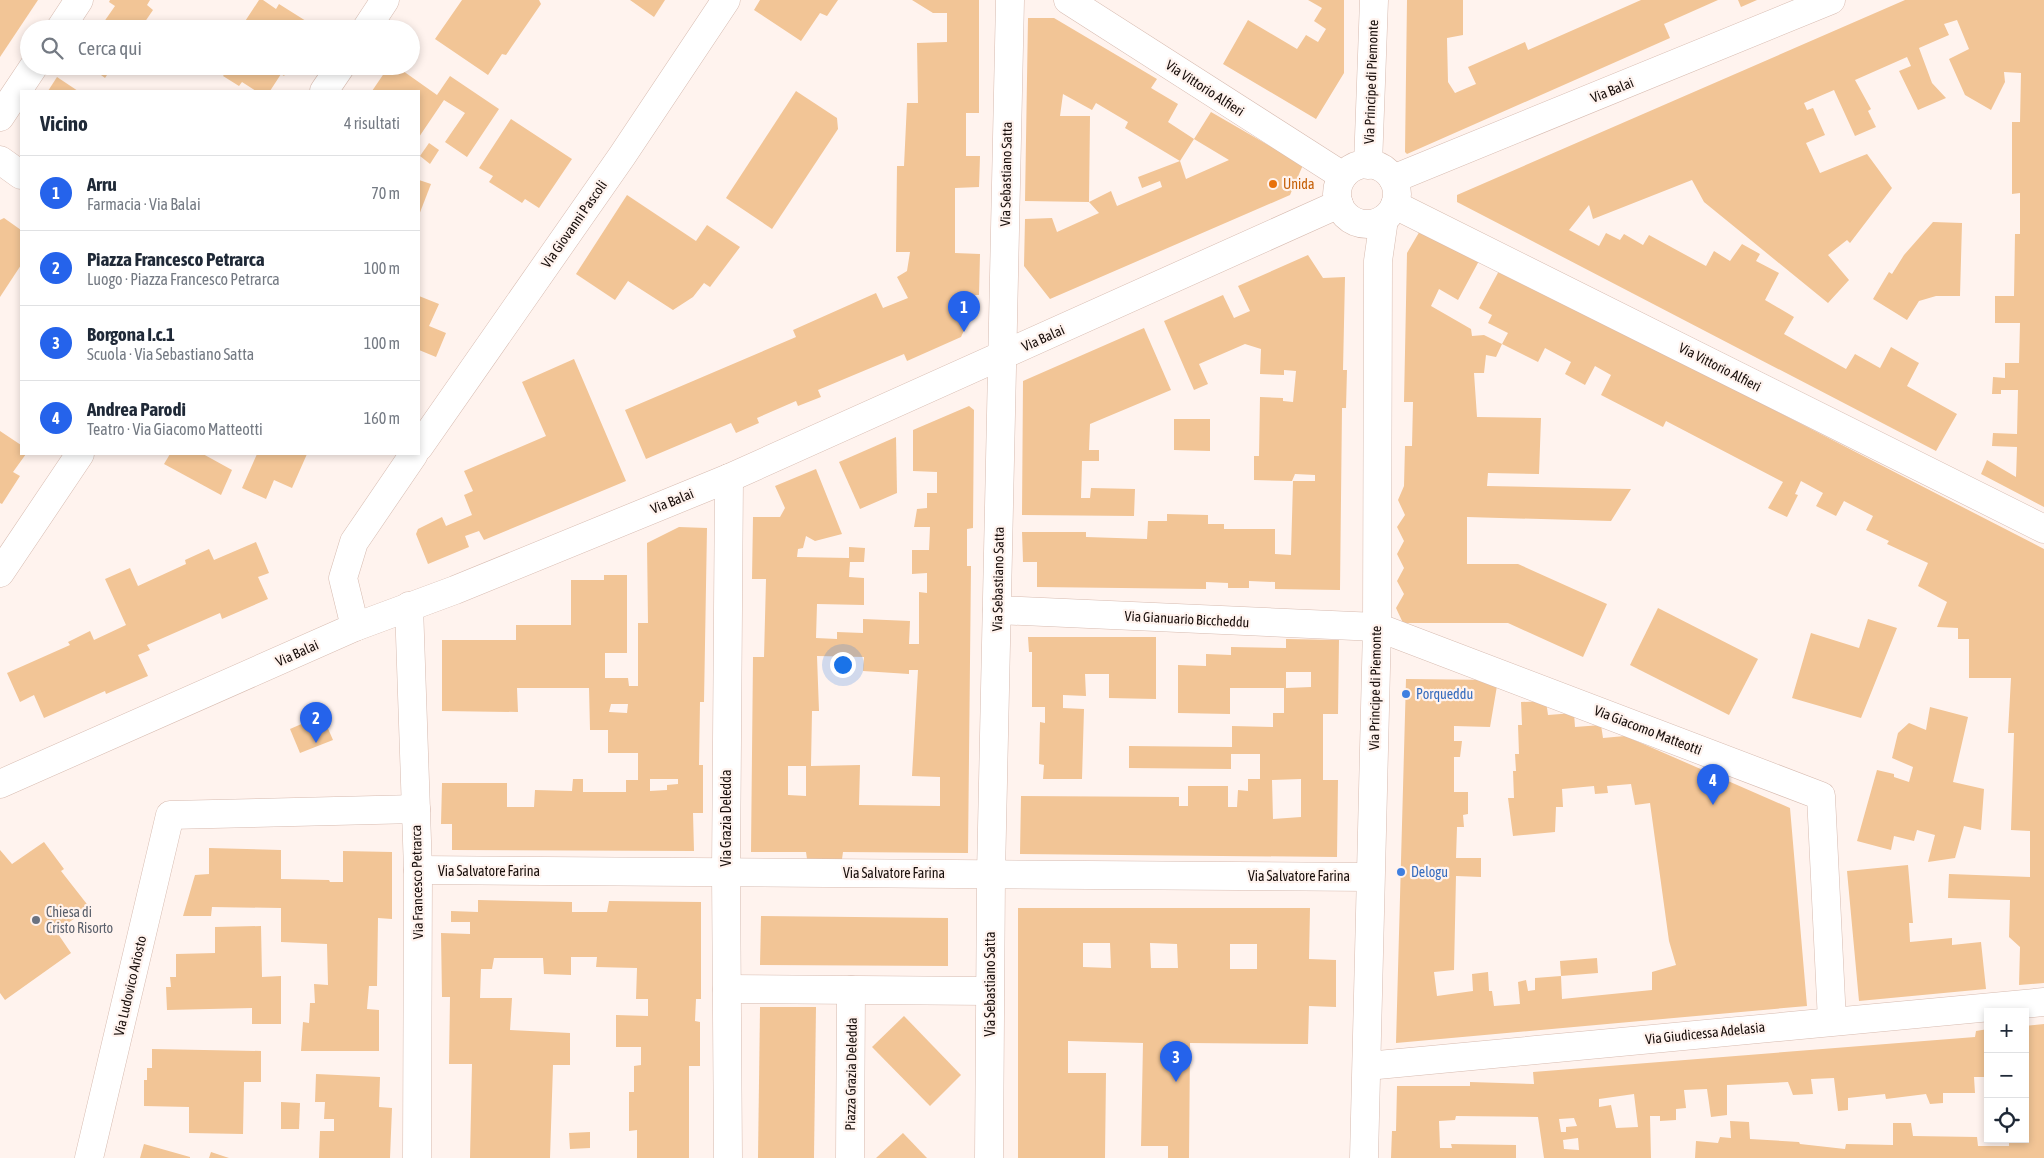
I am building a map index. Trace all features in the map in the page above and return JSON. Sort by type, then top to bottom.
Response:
[{"type":"street","points":[[66,20],[80,0]]},
{"type":"street","points":[[372,20],[386,0]]},
{"type":"street","name":"Via Giovanni Pascoli","points":[[420,446],[622,156],[726,0]]},
{"type":"street","name":"Via Sebastiano Satta","points":[[989,1158],[991,874],[1010,0]]},
{"type":"street","name":"Via Vittorio Alfieri","points":[[1068,0],[1343,176]]},
{"type":"street","name":"Via Principe di Piemonte","points":[[1368,164],[1374,0]]},
{"type":"street","name":"Via Balai","points":[[6,774],[355,627],[455,590],[728,478],[1339,204],[1350,218],[1367,224],[1391,201],[1831,0]]},
{"type":"street","points":[[0,117],[28,75]]},
{"type":"street","points":[[325,90],[335,75]]},
{"type":"street","points":[[0,160],[20,174]]},
{"type":"street","points":[[1339,204],[1337,194],[1343,176],[1358,166],[1368,164],[1383,168],[1391,201]]},
{"type":"street","name":"Via Vittorio Alfieri","points":[[1391,201],[2044,529]]},
{"type":"street","name":"Via Principe di Piemonte","points":[[1364,1158],[1376,627],[1378,260],[1391,201]]},
{"type":"street","points":[[0,572],[79,455]]},
{"type":"street","points":[[355,627],[343,578],[354,542],[413,455]]},
{"type":"street","name":"Via Grazia Deledda","points":[[728,478],[726,872],[728,1158]]},
{"type":"street","name":"Via Francesco Petrarca","points":[[408,606],[418,870],[417,1158]]},
{"type":"street","name":"Via Gianuario Biccheddu","points":[[997,610],[1376,627]]},
{"type":"street","name":"Via Giacomo Matteotti","points":[[1376,627],[1821,796],[1832,1021]]},
{"type":"street","name":"Via Ludovico Ariosto","points":[[88,1158],[170,815],[416,809]]},
{"type":"street","name":"Via Salvatore Farina","points":[[418,870],[1370,876]]},
{"type":"street","points":[[727,989],[989,991]]},
{"type":"street","name":"Piazza Grazia Deledda","points":[[850,1158],[852,990]]},
{"type":"street","name":"Via Giudicessa Adelasia","points":[[1367,1066],[2044,1002]]},
{"type":"building","points":[[0,0],[38,0],[25,20],[20,20],[20,27],[0,57]]},
{"type":"building","points":[[110,0],[150,0],[147,5],[153,10],[146,20],[105,20],[115,6],[109,2]]},
{"type":"building","points":[[259,0],[263,0],[276,9],[279,4],[304,20],[246,20]]},
{"type":"building","points":[[462,0],[539,0],[541,4],[506,55],[502,54],[488,75],[435,39]]},
{"type":"building","points":[[630,0],[665,0],[654,17]]},
{"type":"building","points":[[760,0],[838,0],[827,16],[820,13],[801,41],[754,10]]},
{"type":"building","points":[[912,0],[979,0],[979,113],[966,113],[966,156],[980,156],[979,187],[955,188],[955,253],[980,254],[979,295],[975,295],[975,307],[961,337],[907,361],[904,354],[818,390],[821,397],[798,406],[796,401],[757,418],[759,423],[736,433],[731,423],[646,459],[625,410],[796,337],[793,330],[876,293],[883,308],[908,298],[897,277],[907,271],[910,252],[896,252],[897,166],[904,166],[907,103],[918,103],[917,43],[947,42],[947,13],[933,13]]},
{"type":"building","points":[[1308,0],[1344,0],[1344,73],[1316,119],[1223,64],[1248,20],[1297,49],[1306,35],[1318,42],[1326,29],[1314,21],[1322,8]]},
{"type":"building","points":[[1407,0],[1463,0],[1463,35],[1447,38],[1448,82],[1455,93],[1476,84],[1468,67],[1525,42],[1528,50],[1641,0],[1718,0],[1664,24],[1670,38],[1407,154],[1405,152]]},
{"type":"building","points":[[1738,0],[1757,0],[1741,7]]},
{"type":"building","points":[[1905,0],[2044,0],[2044,507],[1981,474],[1987,460],[2016,477],[2017,447],[1992,446],[1993,433],[2017,434],[2018,390],[2001,390],[2001,394],[1992,394],[1993,377],[2005,378],[2005,363],[2019,363],[2020,323],[1995,323],[1995,296],[2014,296],[2015,234],[2020,234],[2020,193],[2012,194],[2012,122],[2020,122],[2021,73],[2004,72],[2005,82],[1991,110],[1965,95],[1949,59],[1969,49],[1957,20],[1944,24],[1949,35],[1919,48],[1932,83],[1946,98],[1918,110],[1899,71],[1911,66],[1907,57],[1855,80],[1871,109],[1868,111],[1876,127],[1855,136],[1834,90],[1804,103],[1807,110],[1813,108],[1825,135],[1806,143],[1820,173],[1867,154],[1892,188],[1850,243],[1847,240],[1828,255],[1849,280],[1828,303],[1704,202],[1692,180],[1593,219],[1589,205],[1569,230],[1599,246],[1606,233],[1620,240],[1624,234],[1643,245],[1649,235],[1706,266],[1714,251],[1730,261],[1742,244],[1760,254],[1756,261],[1779,273],[1765,300],[1794,317],[1784,334],[1846,369],[1855,354],[1880,368],[1891,347],[1919,363],[1907,386],[1957,414],[1936,451],[1457,202],[1457,195]]},
{"type":"building","points":[[1028,18],[1054,18],[1157,79],[1151,88],[1178,104],[1168,122],[1194,139],[1180,161],[1125,128],[1128,122],[1096,103],[1092,110],[1063,94],[1060,116],[1090,116],[1089,202],[1025,201]]},
{"type":"building","points":[[280,75],[271,90],[254,90],[242,82],[239,86],[223,76]]},
{"type":"building","points":[[383,75],[409,75],[437,95],[450,76],[499,109],[467,157],[445,142],[465,113],[444,100],[420,136],[420,90],[373,90]]},
{"type":"building","points":[[57,77],[76,90],[49,90]]},
{"type":"building","points":[[796,91],[837,118],[838,129],[772,229],[726,198]]},
{"type":"building","points":[[1211,112],[1303,165],[1290,195],[1050,299],[1024,266],[1025,219],[1052,218],[1057,232],[1099,213],[1089,202],[1111,191],[1117,206],[1162,187],[1160,181],[1142,188],[1138,177],[1180,161],[1186,179],[1229,160],[1194,139]]},
{"type":"building","points":[[511,119],[572,159],[539,208],[525,199],[522,203],[489,182],[493,176],[479,168]]},
{"type":"building","points":[[429,143],[439,150],[430,164],[420,156]]},
{"type":"building","points":[[420,180],[431,184],[420,212]]},
{"type":"building","points":[[627,195],[696,241],[707,225],[740,247],[710,287],[704,283],[693,297],[673,310],[628,281],[615,300],[576,274]]},
{"type":"building","points":[[4,218],[20,229],[20,267],[0,297],[0,220]]},
{"type":"building","points":[[1933,222],[1962,223],[1960,296],[1936,296],[1919,301],[1907,320],[1873,299],[1889,272],[1892,274],[1904,255]]},
{"type":"building","points":[[1421,229],[1480,259],[1458,300],[1439,289],[1431,306],[1471,329],[1472,336],[1484,335],[1502,344],[1496,357],[1486,355],[1484,373],[1474,373],[1477,417],[1541,418],[1539,474],[1488,473],[1487,486],[1631,489],[1611,521],[1467,517],[1467,564],[1518,564],[1607,604],[1583,657],[1508,623],[1403,623],[1396,608],[1404,594],[1397,581],[1404,568],[1397,554],[1404,541],[1397,527],[1405,515],[1398,500],[1404,486],[1405,446],[1412,446],[1413,402],[1404,402],[1407,253]]},
{"type":"building","points":[[1308,255],[1323,278],[1345,277],[1343,370],[1347,370],[1346,408],[1342,408],[1340,590],[1275,589],[1275,582],[1249,581],[1249,588],[1228,588],[1228,583],[1206,582],[1206,589],[1037,587],[1037,562],[1023,562],[1022,532],[1086,532],[1086,537],[1147,539],[1148,521],[1167,521],[1167,514],[1208,515],[1208,524],[1224,524],[1224,529],[1275,529],[1275,554],[1291,555],[1293,481],[1315,481],[1315,475],[1295,474],[1292,481],[1254,480],[1254,456],[1259,456],[1260,397],[1283,398],[1283,401],[1293,402],[1296,371],[1284,370],[1284,375],[1260,374],[1261,349],[1245,344],[1199,364],[1208,384],[1194,390],[1164,321],[1223,295],[1234,318],[1250,311],[1238,286]]},
{"type":"building","points":[[1500,269],[2044,549],[2044,983],[2019,985],[2020,947],[2009,937],[2010,900],[1948,898],[1949,874],[2030,877],[2030,831],[2011,830],[2014,733],[2008,733],[2011,678],[1969,678],[1969,639],[1958,639],[1958,628],[1937,627],[1947,602],[1918,586],[1928,563],[1887,544],[1889,541],[1866,530],[1873,516],[1844,501],[1836,516],[1816,506],[1823,493],[1801,481],[1795,494],[1798,495],[1787,517],[1768,508],[1783,482],[1666,421],[1663,427],[1601,395],[1611,375],[1595,366],[1585,385],[1565,374],[1571,362],[1545,348],[1538,362],[1502,344],[1508,333],[1488,323],[1492,315],[1479,308]]},
{"type":"building","points":[[420,296],[439,304],[429,326],[446,333],[436,357],[420,350]]},
{"type":"building","points":[[1144,328],[1171,390],[1090,424],[1089,450],[1099,450],[1099,461],[1082,461],[1081,498],[1090,498],[1091,488],[1135,489],[1134,516],[1022,515],[1023,381]]},
{"type":"building","points":[[574,359],[626,481],[484,540],[479,531],[465,536],[469,547],[428,564],[416,534],[418,529],[442,517],[446,526],[472,515],[464,495],[473,491],[464,471],[546,436],[522,382]]},
{"type":"building","points":[[969,406],[974,410],[973,528],[967,529],[967,566],[971,566],[968,853],[843,852],[842,859],[807,859],[806,852],[751,852],[753,657],[764,657],[766,579],[752,579],[753,517],[780,517],[785,508],[775,486],[816,469],[842,534],[815,541],[806,536],[803,548],[798,549],[797,557],[849,558],[849,547],[865,548],[864,562],[850,562],[849,577],[864,578],[864,605],[817,604],[816,638],[837,639],[837,632],[863,633],[863,619],[910,621],[909,644],[919,644],[919,592],[927,593],[927,573],[912,574],[912,550],[929,550],[930,527],[914,527],[917,509],[927,508],[927,493],[937,493],[937,472],[913,471],[913,430]],"holes":[[[817,656],[864,657],[863,671],[909,674],[909,670],[918,670],[912,776],[940,777],[940,806],[859,805],[860,765],[811,766],[812,711],[819,711]],[[788,766],[806,766],[806,796],[788,795]]]},
{"type":"building","points":[[1174,419],[1210,419],[1210,451],[1174,450]]},
{"type":"building","points":[[0,431],[20,444],[20,455],[25,455],[13,472],[20,476],[2,504],[0,503]]},
{"type":"building","points":[[896,437],[897,493],[860,509],[839,462]]},
{"type":"building","points":[[169,455],[205,455],[232,470],[221,495],[164,464]]},
{"type":"building","points":[[257,455],[307,455],[292,488],[274,480],[266,499],[242,488]]},
{"type":"building","points":[[679,527],[707,528],[704,702],[700,702],[699,765],[703,765],[703,813],[693,813],[694,851],[452,850],[452,824],[441,824],[442,783],[507,783],[507,807],[534,807],[535,790],[572,791],[573,779],[583,779],[583,792],[626,792],[626,780],[638,780],[638,753],[608,753],[608,730],[590,730],[589,688],[517,688],[518,712],[442,711],[442,640],[516,640],[516,625],[571,625],[571,580],[604,580],[604,575],[627,575],[627,653],[605,653],[605,678],[628,678],[629,686],[638,686],[638,623],[648,623],[647,543]],"holes":[[[611,704],[628,704],[627,713],[609,712]],[[650,779],[678,779],[678,784],[667,785],[667,790],[650,791]]]},
{"type":"building","points":[[256,542],[269,573],[258,577],[268,599],[222,619],[220,613],[147,645],[150,650],[138,655],[148,676],[106,694],[105,691],[44,718],[34,695],[20,702],[7,673],[70,645],[68,642],[90,631],[94,640],[126,625],[105,579],[130,568],[138,586],[186,564],[185,560],[209,549],[214,560]]},
{"type":"building","points":[[1658,608],[1758,659],[1729,715],[1630,665]]},
{"type":"building","points":[[1868,619],[1897,628],[1861,718],[1792,698],[1811,633],[1859,648]]},
{"type":"building","points":[[1028,637],[1156,637],[1156,699],[1109,698],[1109,674],[1085,674],[1086,696],[1063,695],[1063,708],[1084,709],[1082,779],[1043,779],[1044,765],[1039,764],[1040,722],[1045,723],[1045,707],[1032,707],[1032,652],[1029,652]]},
{"type":"building","points":[[1286,639],[1339,640],[1338,714],[1323,714],[1323,780],[1338,780],[1337,857],[1020,854],[1021,796],[1179,797],[1179,806],[1188,806],[1188,786],[1228,786],[1228,807],[1237,807],[1238,790],[1248,791],[1248,779],[1260,779],[1260,754],[1231,754],[1231,769],[1129,768],[1129,746],[1232,747],[1232,726],[1273,727],[1273,713],[1284,713],[1284,688],[1230,688],[1230,714],[1178,713],[1178,665],[1206,666],[1206,654],[1231,655],[1231,647],[1286,648]],"holes":[[[1286,672],[1311,672],[1311,687],[1286,688]],[[1301,779],[1301,817],[1273,819],[1272,780]]]},
{"type":"building","points":[[1406,679],[1498,680],[1490,727],[1454,726],[1454,741],[1462,741],[1460,757],[1454,757],[1454,792],[1468,792],[1468,814],[1463,815],[1464,827],[1457,827],[1456,858],[1481,858],[1481,877],[1456,876],[1454,970],[1434,972],[1437,996],[1473,991],[1472,974],[1488,972],[1489,991],[1492,991],[1494,1006],[1520,1004],[1518,982],[1526,980],[1528,991],[1535,990],[1535,978],[1561,976],[1562,999],[1652,990],[1652,972],[1676,965],[1669,941],[1650,803],[1635,805],[1631,784],[1607,786],[1608,793],[1595,794],[1594,786],[1562,789],[1563,807],[1556,807],[1555,832],[1513,836],[1508,798],[1514,798],[1513,771],[1516,771],[1515,754],[1519,754],[1518,725],[1522,725],[1521,702],[1546,701],[1548,715],[1574,713],[1575,727],[1601,725],[1603,738],[1625,736],[1790,808],[1807,1006],[1396,1043]]},
{"type":"building","points":[[1930,707],[1968,717],[1953,782],[1984,789],[1981,830],[1964,826],[1955,858],[1928,862],[1935,835],[1917,830],[1914,841],[1894,836],[1891,850],[1857,841],[1877,770],[1894,774],[1894,777],[1909,782],[1913,767],[1892,758],[1898,733],[1909,723],[1926,730]]},
{"type":"building","points":[[322,715],[333,740],[300,753],[290,729]]},
{"type":"building","name":"Chiesa di Cristo Risorto","points":[[44,842],[64,869],[61,871],[90,908],[56,931],[71,953],[5,1000],[0,993],[0,850],[12,864]]},
{"type":"building","points":[[209,848],[281,850],[281,879],[329,880],[330,882],[343,882],[343,851],[392,852],[392,919],[378,918],[377,986],[369,986],[367,1009],[379,1010],[379,1051],[301,1051],[303,1022],[309,1023],[310,1003],[315,1003],[314,984],[328,985],[327,944],[281,942],[281,908],[212,907],[211,916],[183,916],[195,875],[209,874]]},
{"type":"building","points":[[1908,865],[1913,923],[1909,923],[1910,942],[1952,938],[1952,945],[1981,942],[1986,989],[1859,1001],[1847,871]]},
{"type":"building","points":[[478,900],[572,902],[572,912],[607,912],[609,901],[701,902],[701,999],[696,999],[695,1021],[700,1022],[700,1066],[689,1066],[689,1158],[637,1158],[637,1130],[629,1131],[629,1092],[634,1092],[634,1066],[641,1065],[641,1047],[616,1047],[616,1015],[648,1016],[648,999],[636,999],[637,968],[596,967],[597,957],[571,957],[571,975],[544,974],[543,958],[494,958],[492,969],[481,969],[480,998],[512,998],[510,1030],[570,1033],[570,1065],[553,1065],[550,1158],[470,1158],[472,1064],[449,1064],[450,997],[442,997],[441,933],[470,934],[470,922],[451,922],[451,911],[478,912]]},
{"type":"building","points":[[1018,908],[1310,908],[1309,959],[1336,960],[1336,1007],[1309,1006],[1308,1044],[1190,1043],[1189,1158],[1168,1158],[1168,1146],[1141,1146],[1143,1043],[1068,1041],[1068,1073],[1106,1073],[1105,1158],[1018,1158]],"holes":[[[1083,943],[1110,943],[1111,968],[1083,967]],[[1150,943],[1177,944],[1178,968],[1151,968]],[[1230,944],[1257,944],[1257,969],[1230,969]]]},
{"type":"building","points":[[761,916],[948,918],[948,966],[760,965]]},
{"type":"building","points":[[261,926],[262,977],[281,976],[281,1024],[252,1024],[252,1008],[167,1010],[166,987],[171,987],[170,977],[176,977],[176,954],[215,953],[215,927]]},
{"type":"building","points":[[1597,958],[1598,973],[1561,976],[1560,961]]},
{"type":"building","points":[[760,1007],[816,1007],[814,1158],[758,1158]]},
{"type":"building","points":[[904,1016],[961,1075],[930,1106],[872,1047]]},
{"type":"building","points":[[2044,1024],[2044,1158],[1695,1158],[1696,1141],[1718,1143],[1720,1137],[1731,1138],[1730,1121],[1749,1122],[1750,1139],[1799,1142],[1800,1144],[1845,1149],[1846,1144],[1893,1145],[1893,1123],[1911,1123],[1913,1136],[1977,1137],[1978,1146],[2009,1146],[2009,1143],[2029,1143],[2029,1026]]},
{"type":"building","points":[[1984,1030],[1984,1077],[1974,1077],[1975,1093],[1943,1093],[1943,1103],[1930,1104],[1926,1094],[1886,1099],[1885,1094],[1848,1098],[1848,1110],[1838,1111],[1834,1078],[1811,1079],[1813,1094],[1793,1095],[1788,1082],[1727,1085],[1727,1115],[1711,1117],[1707,1089],[1684,1090],[1686,1108],[1676,1109],[1676,1120],[1660,1121],[1660,1116],[1650,1116],[1651,1158],[1544,1158],[1538,1117],[1456,1116],[1455,1120],[1439,1121],[1440,1148],[1452,1148],[1451,1144],[1516,1145],[1516,1158],[1391,1158],[1392,1131],[1396,1131],[1397,1086],[1470,1086],[1470,1082],[1534,1084],[1533,1072],[1975,1037],[1976,1031]],"holes":[[[1634,1094],[1638,1127],[1616,1128],[1611,1105],[1599,1107],[1599,1099]],[[1574,1118],[1577,1126],[1566,1127],[1566,1132],[1561,1132],[1559,1119]],[[1578,1138],[1579,1150],[1564,1149],[1563,1140]]]},
{"type":"building","points":[[152,1049],[261,1051],[261,1082],[244,1082],[243,1134],[189,1133],[189,1107],[144,1106],[144,1080],[147,1080],[147,1068],[152,1068]]},
{"type":"building","points":[[316,1074],[380,1077],[379,1107],[392,1108],[390,1158],[319,1158],[320,1131],[334,1131],[334,1119],[324,1119],[325,1102],[315,1102]]},
{"type":"building","points":[[281,1102],[300,1103],[299,1129],[281,1129]]},
{"type":"building","points":[[590,1132],[590,1148],[570,1149],[569,1133]]},
{"type":"building","points":[[903,1133],[927,1158],[876,1158]]},
{"type":"building","points":[[144,1144],[190,1157],[190,1158],[140,1158]]},
{"type":"building","points":[[211,1152],[229,1158],[209,1158]]},
{"type":"place","name":"Unida","points":[[1273,184]]},
{"type":"place","name":"Arru","points":[[964,332]]},
{"type":"place","name":"Porqueddu","points":[[1406,694]]},
{"type":"place","name":"Piazza Francesco Petrarca","points":[[316,743]]},
{"type":"place","name":"Andrea Parodi","points":[[1713,805]]},
{"type":"place","name":"Delogu","points":[[1401,872]]},
{"type":"place","name":"Chiesa di Cristo Risorto","points":[[36,920]]},
{"type":"place","name":"Borgona I.c.1","points":[[1176,1082]]}]
